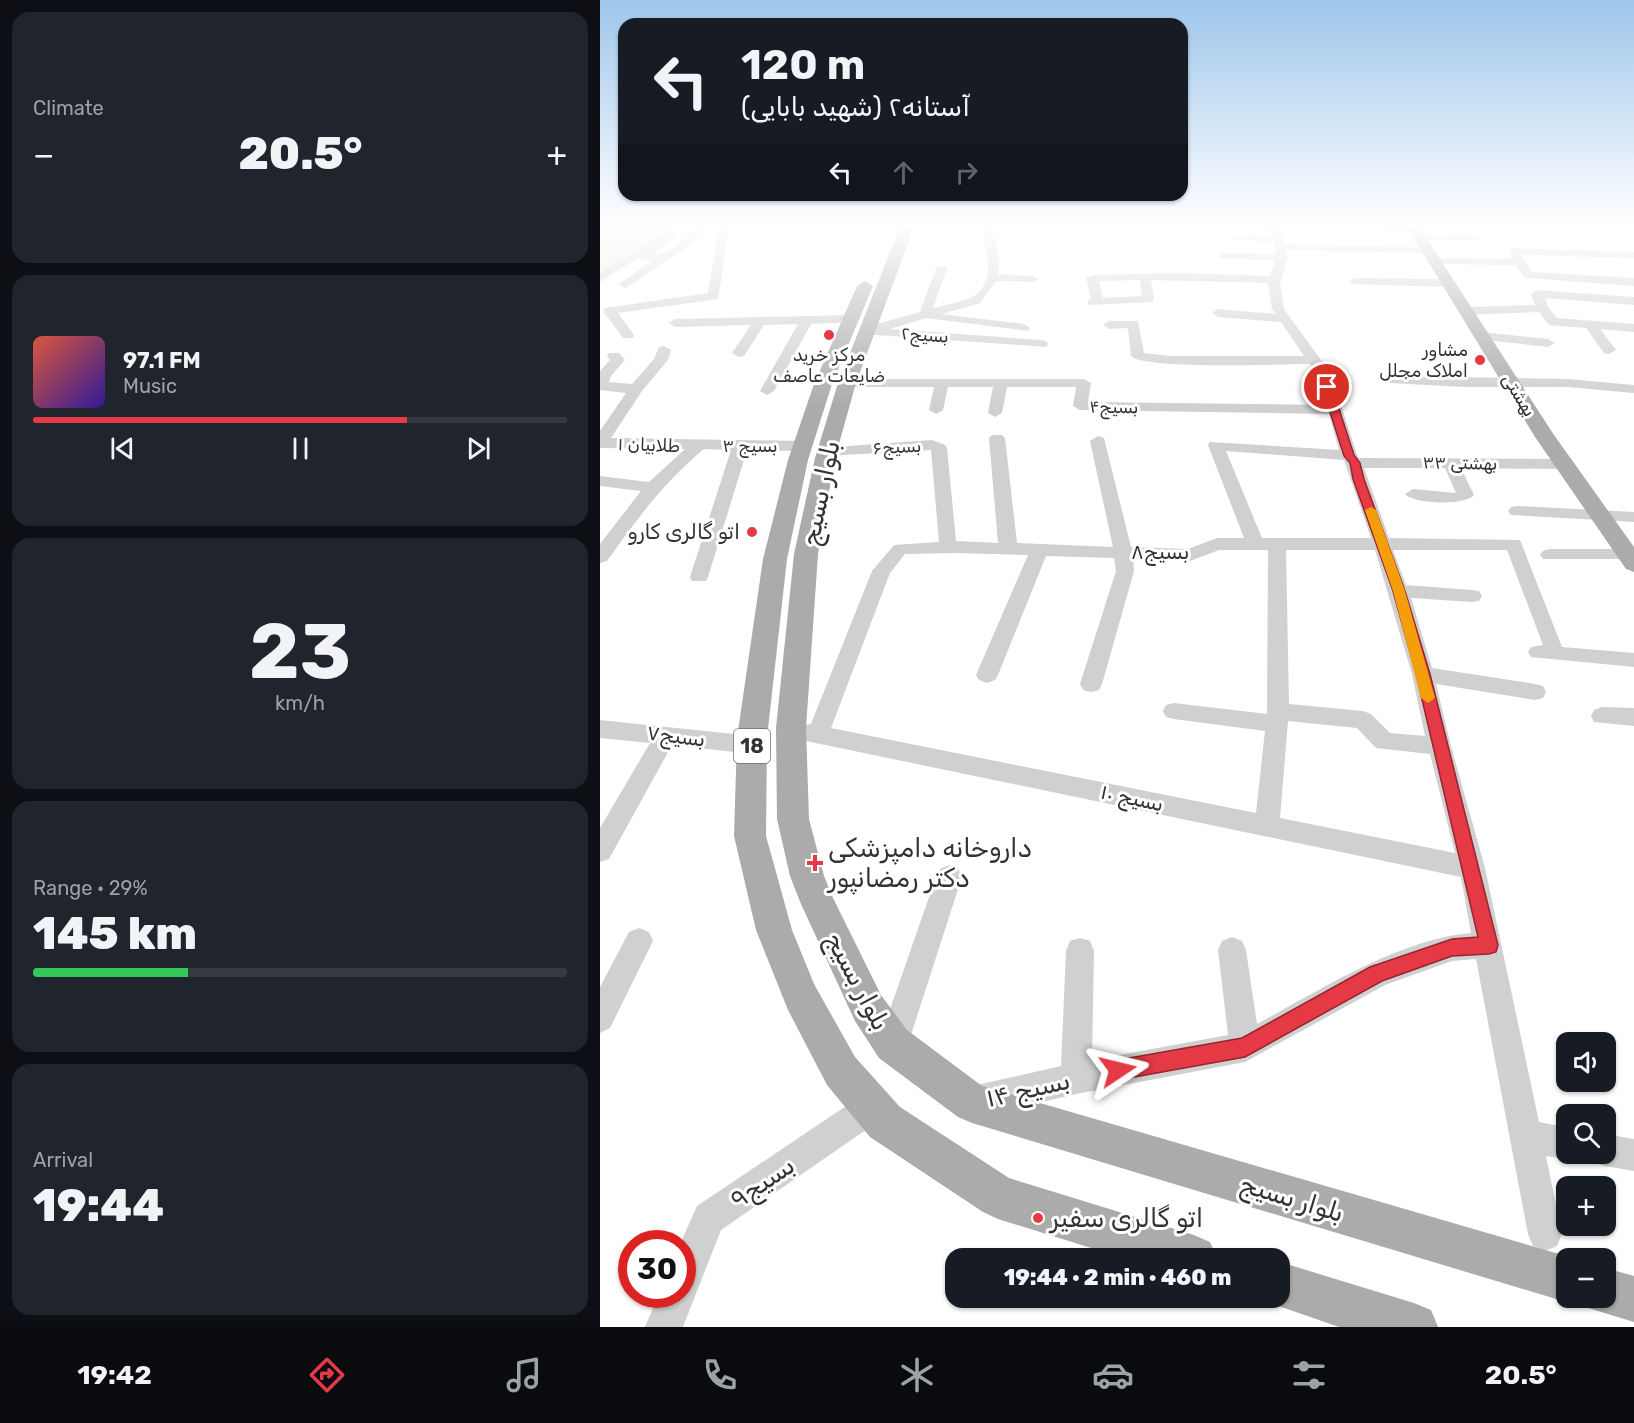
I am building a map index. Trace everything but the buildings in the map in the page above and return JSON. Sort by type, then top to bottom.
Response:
[{"type":"main road","name":"بلوار بسیج","points":[[873,284],[860,325],[847,383],[815,448],[775,559],[752,745],[750,836],[774,930],[801,997],[842,1071],[885,1122],[998,1197],[1162,1248]]},
{"type":"main road","name":"بلوار بسیج","points":[[880,284],[860,325],[823,384],[815,448],[791,728],[793,819],[807,876],[845,963],[868,1008],[893,1044],[972,1103],[1556,1276]]},
{"type":"main road","name":"بهشتی","points":[[1449,284],[1564,464],[1631,560]]},
{"type":"main road","points":[[1290,1288],[1413,1327]]},
{"type":"main road","points":[[1616,1294],[1634,1299]]},
{"type":"street","points":[[628,335],[606,317],[609,311],[714,296],[716,284]]},
{"type":"street","points":[[936,284],[925,315],[1024,328]]},
{"type":"street","name":"بسیج۲","points":[[860,325],[925,315],[975,300],[984,292],[988,284]]},
{"type":"street","points":[[1093,284],[1096,302],[1148,299],[1150,284]]},
{"type":"street","points":[[1247,284],[1268,290]]},
{"type":"street","points":[[1269,284],[1268,290],[1278,309],[1324,374],[1399,591],[1423,674],[1439,746],[1472,868],[1545,1234]]},
{"type":"street","points":[[1226,290],[1268,290]]},
{"type":"street","points":[[1634,301],[1537,294],[1542,308],[1553,322],[1634,328]]},
{"type":"street","points":[[1466,311],[1542,308]]},
{"type":"street","points":[[1218,314],[1285,319]]},
{"type":"street","points":[[675,323],[807,320],[860,325]]},
{"type":"street","points":[[767,391],[807,320]]},
{"type":"street","points":[[739,353],[760,321]]},
{"type":"street","points":[[1109,325],[1134,324],[1138,356],[1169,360],[1312,360]]},
{"type":"street","name":"بسیج۲","points":[[860,325],[1041,344]]},
{"type":"street","points":[[1590,325],[1609,350]]},
{"type":"street","points":[[1482,336],[1548,343]]},
{"type":"street","name":"طلابیان ۱","points":[[600,443],[636,389],[661,360],[664,350]]},
{"type":"street","points":[[614,357],[618,360],[602,375],[605,387],[636,389]]},
{"type":"street","points":[[1395,380],[1568,383],[1634,389]]},
{"type":"street","name":"بسیج۴","points":[[847,383],[1084,383],[1080,406],[1336,411]]},
{"type":"street","points":[[936,410],[942,383]]},
{"type":"street","points":[[995,413],[1001,383]]},
{"type":"street","points":[[997,438],[1008,548]]},
{"type":"street","points":[[1091,684],[1125,571],[1124,552],[1098,441]]},
{"type":"street","name":"طلابیان ۱","points":[[600,443],[698,446]]},
{"type":"street","name":"بسیج۶","points":[[815,448],[932,445],[939,448],[948,547]]},
{"type":"street","points":[[600,557],[607,538],[678,461],[698,446]]},
{"type":"street","name":"بسیج ۳","points":[[698,446],[815,448]]},
{"type":"street","points":[[699,577],[740,446]]},
{"type":"street","name":"بهشتی ۳۳","points":[[1255,544],[1216,446],[1352,459],[1564,464]]},
{"type":"street","points":[[1413,494],[1457,498],[1466,495],[1450,462]]},
{"type":"street","points":[[600,481],[653,488]]},
{"type":"street","points":[[1517,511],[1599,514],[1634,518]]},
{"type":"street","name":"بسیج۸","points":[[818,734],[881,571],[900,549],[1008,548],[1190,555],[1217,544],[1514,544],[1545,649],[1634,660]]},
{"type":"street","points":[[1267,826],[1278,717],[1277,544]]},
{"type":"street","points":[[987,675],[1040,549]]},
{"type":"street","points":[[1549,555],[1631,560]]},
{"type":"street","points":[[1399,591],[1472,596]]},
{"type":"street","points":[[1423,674],[1535,692]]},
{"type":"street","points":[[1174,711],[1364,720],[1384,742],[1439,746]]},
{"type":"street","points":[[1602,716],[1634,717]]},
{"type":"street","name":"بسیج ۱۰","points":[[791,728],[1472,868]]},
{"type":"street","name":"بسیج۷","points":[[603,733],[666,735],[752,745]]},
{"type":"street","points":[[600,851],[666,735]]},
{"type":"street","points":[[893,1044],[949,877]]},
{"type":"street","points":[[600,1018],[639,941]]},
{"type":"street","name":"بسیج ۱۴","points":[[972,1103],[1076,1078],[1245,1047],[1377,974],[1452,948],[1489,945]]},
{"type":"street","points":[[1232,950],[1245,1047]]},
{"type":"street","points":[[1076,1078],[1080,951]]},
{"type":"street","name":"بسیج۹","points":[[696,1248],[709,1218],[872,1107]]},
{"type":"street","points":[[1526,1136],[1556,1141]]},
{"type":"street","points":[[1616,1152],[1634,1155]]},
{"type":"street","points":[[664,1327],[671,1308]]},
{"type":"slow traffic","points":[[1371,510],[1399,591],[1428,698]]},
{"type":"place","name":"مرکز خرید ضایعات عاصف","points":[[829,335]]},
{"type":"place","name":"مشاور املاک مجلل","points":[[1480,360]]},
{"type":"place","name":"اتو گالری کارو","points":[[752,532]]},
{"type":"place","name":"داروخانه دامپزشکی دکتر رمضانپور","points":[[815,863]]},
{"type":"place","name":"اتو گالری سفیر","points":[[1038,1218]]},
{"type":"route","points":[[1118,1070],[1245,1047],[1377,974],[1452,948],[1489,945],[1423,674],[1399,591],[1355,463],[1349,456],[1327,387]]}]
